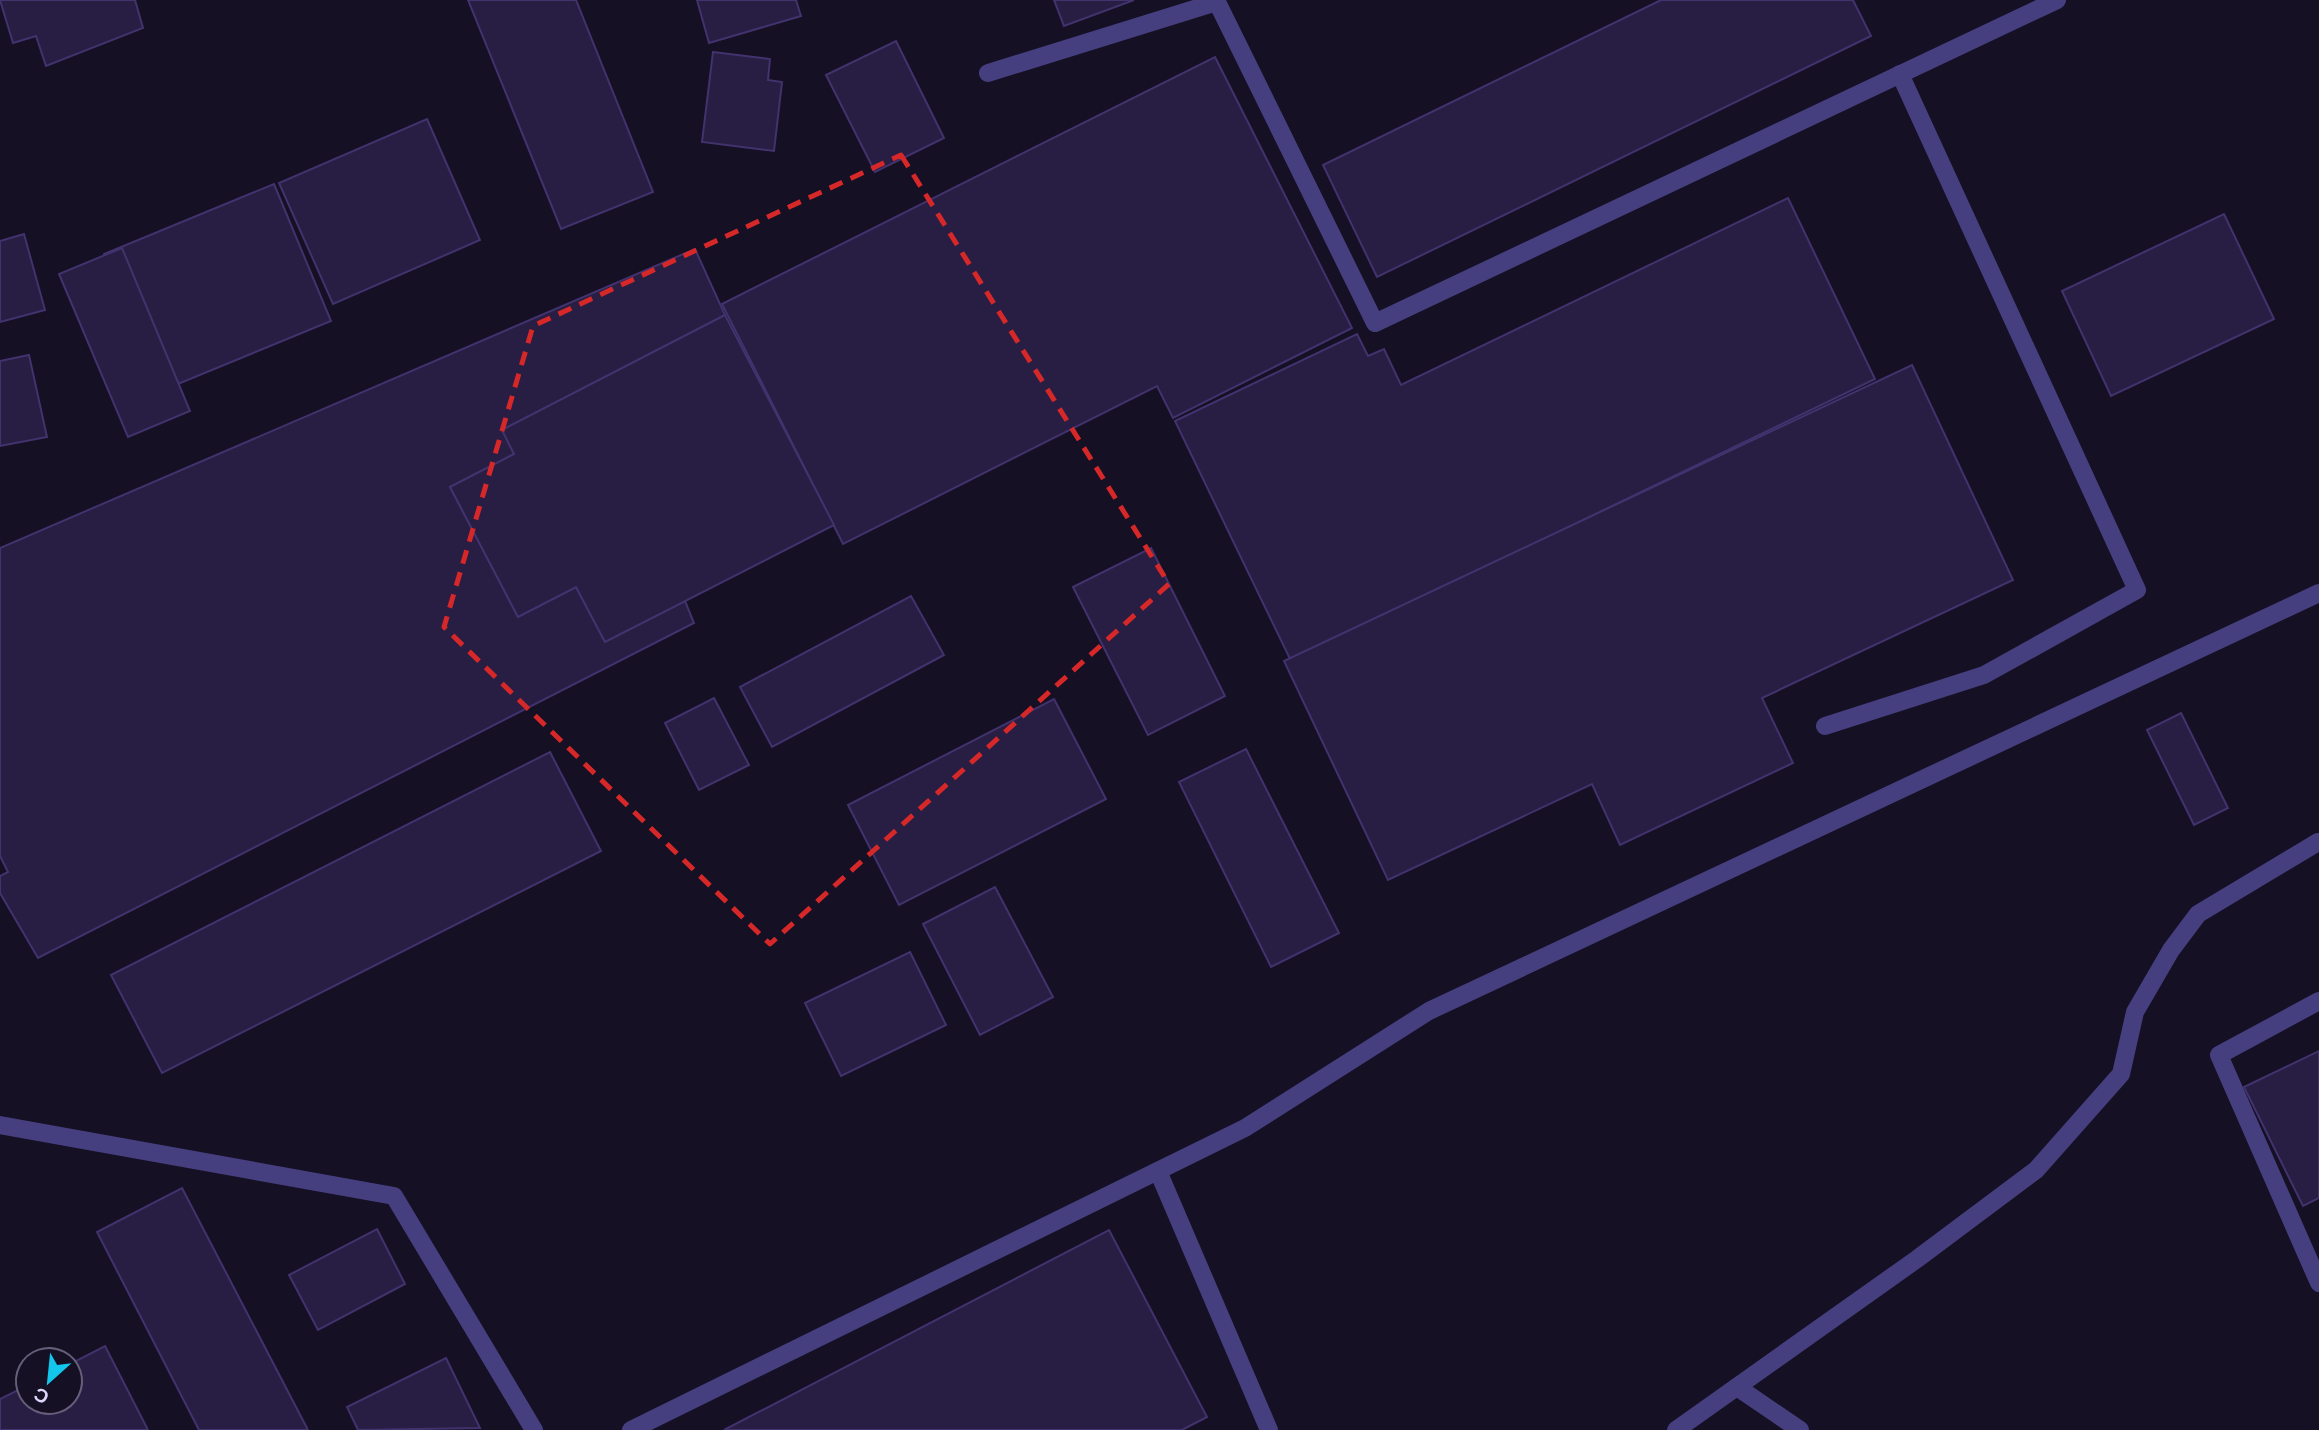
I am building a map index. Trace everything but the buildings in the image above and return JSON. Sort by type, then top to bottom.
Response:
[{"type":"lane","points":[[988,74],[1217,2],[1375,323],[2057,0]]},
{"type":"lane","points":[[1825,726],[1983,675],[2137,590],[1900,74]]},
{"type":"lane","points":[[631,1430],[1245,1128],[1429,1011],[2319,593]]},
{"type":"lane","points":[[1676,1430],[2036,1170],[2121,1074],[2135,1012],[2171,950],[2198,914],[2318,842]]},
{"type":"lane","points":[[2319,1001],[2219,1055],[2319,1283]]},
{"type":"lane","points":[[0,1125],[394,1196],[534,1430]]},
{"type":"lane","points":[[1158,1171],[1269,1430]]},
{"type":"lane","points":[[1738,1387],[1801,1430]]},
{"type":"highlighted area","points":[[901,155],[1169,584],[770,944],[444,627],[533,326]]}]
